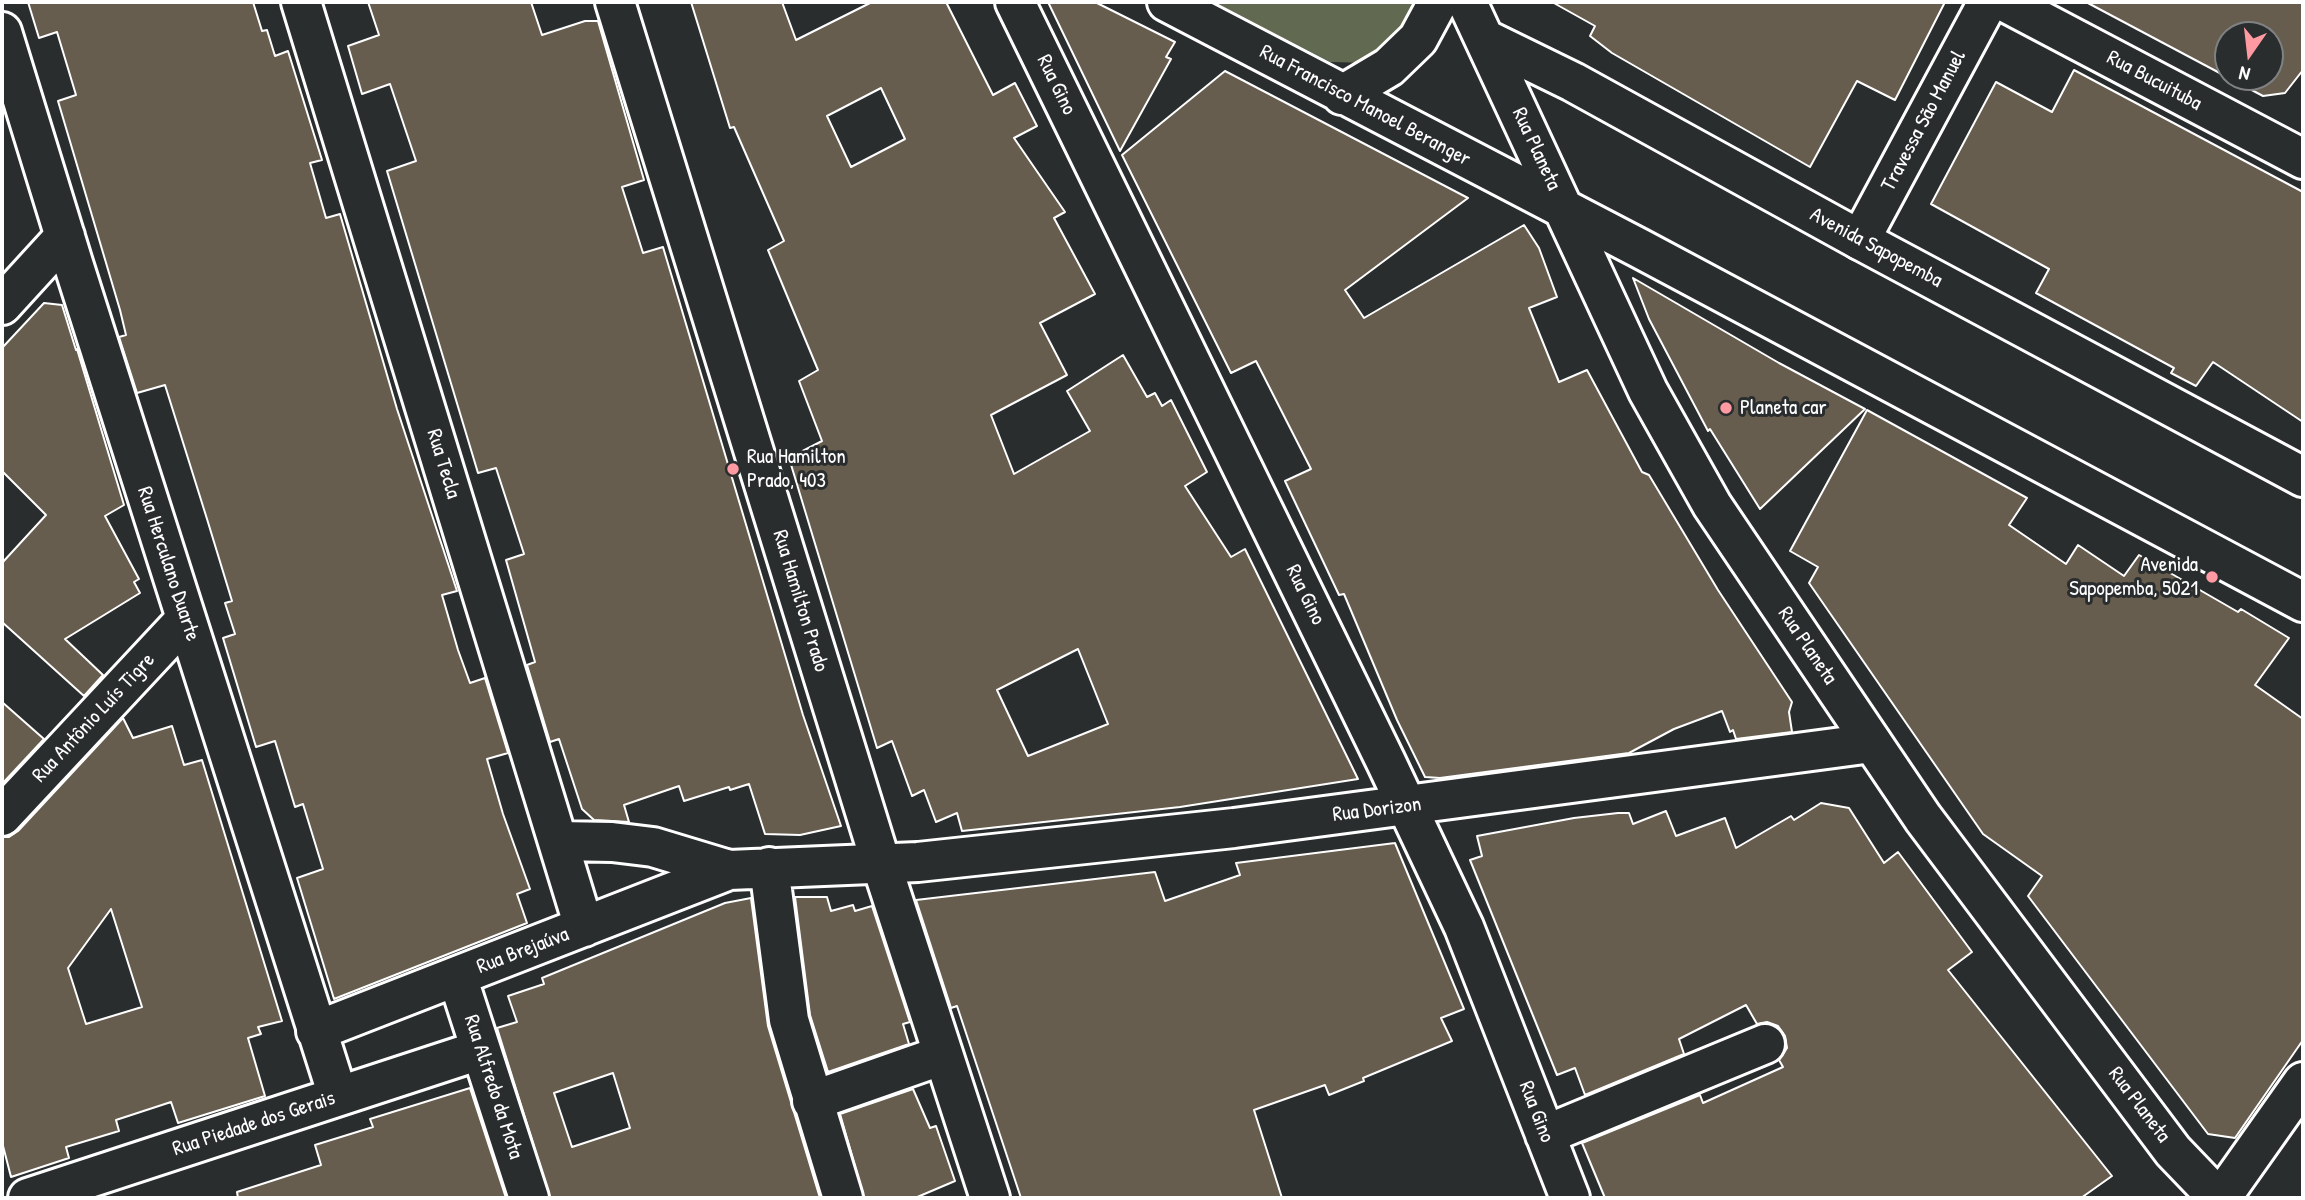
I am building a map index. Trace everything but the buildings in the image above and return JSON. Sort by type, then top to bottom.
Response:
[{"type":"street","name":"Rua Tecla","points":[[301,2],[584,927]]},
{"type":"street","name":"Rua Hamilton Prado","points":[[615,2],[881,863],[990,1198]]},
{"type":"street","name":"Rua Gino","points":[[1015,2],[1464,927],[1570,1198]]},
{"type":"street","name":"Rua Francisco Manoel Beranger","points":[[1167,2],[1563,209]]},
{"type":"street","points":[[1342,95],[1390,67],[1418,39],[1438,2]]},
{"type":"street","points":[[1467,2],[1485,39]]},
{"type":"street","name":"Travessa São Manuel","points":[[1860,240],[1988,2]]},
{"type":"street","name":"Rua Bucuituba","points":[[2006,2],[2297,145]]},
{"type":"street","name":"Rua Herculano Duarte","points":[[2,32],[338,1096]]},
{"type":"street","name":"Rua Planeta","points":[[1485,39],[1648,391],[1712,505],[1923,818],[2173,1151],[2219,1198]]},
{"type":"street","name":"Avenida Sapopemba","points":[[1485,39],[1573,82],[1860,240],[2303,477]]},
{"type":"street","points":[[1563,209],[2303,602]]},
{"type":"street","points":[[2,305],[65,236]]},
{"type":"street","points":[[1600,284],[1602,263],[1609,251],[1622,247],[1639,248]]},
{"type":"street","name":"Rua Antônio Luís Tigre","points":[[2,816],[186,619]]},
{"type":"street","name":"Rua Dorizon","points":[[881,863],[918,862],[1151,837],[1407,806],[1872,743]]},
{"type":"street","name":"Rua Brejaúva","points":[[559,841],[612,842],[653,847],[729,870]]},
{"type":"street","name":"Rua Brejaúva","points":[[316,1031],[729,870],[881,863]]},
{"type":"street","points":[[769,867],[789,1020],[843,1198]]},
{"type":"street","name":"Rua Alfredo da Mota","points":[[457,976],[529,1198]]},
{"type":"street","points":[[1545,1135],[1765,1044]]},
{"type":"street","name":"Rua Piedade dos Gerais","points":[[28,1198],[480,1049]]},
{"type":"street","points":[[812,1101],[943,1055]]},
{"type":"street","points":[[2219,1198],[2303,1082]]},
{"type":"green space","points":[[1214,2],[1418,2],[1411,27],[1372,63],[1330,62]]},
{"type":"place","name":"Planeta car","points":[[1726,408]]},
{"type":"place","name":"Rua Hamilton Prado, 403","points":[[733,469]]},
{"type":"place","name":"Avenida Sapopemba, 5021","points":[[2212,577]]}]
